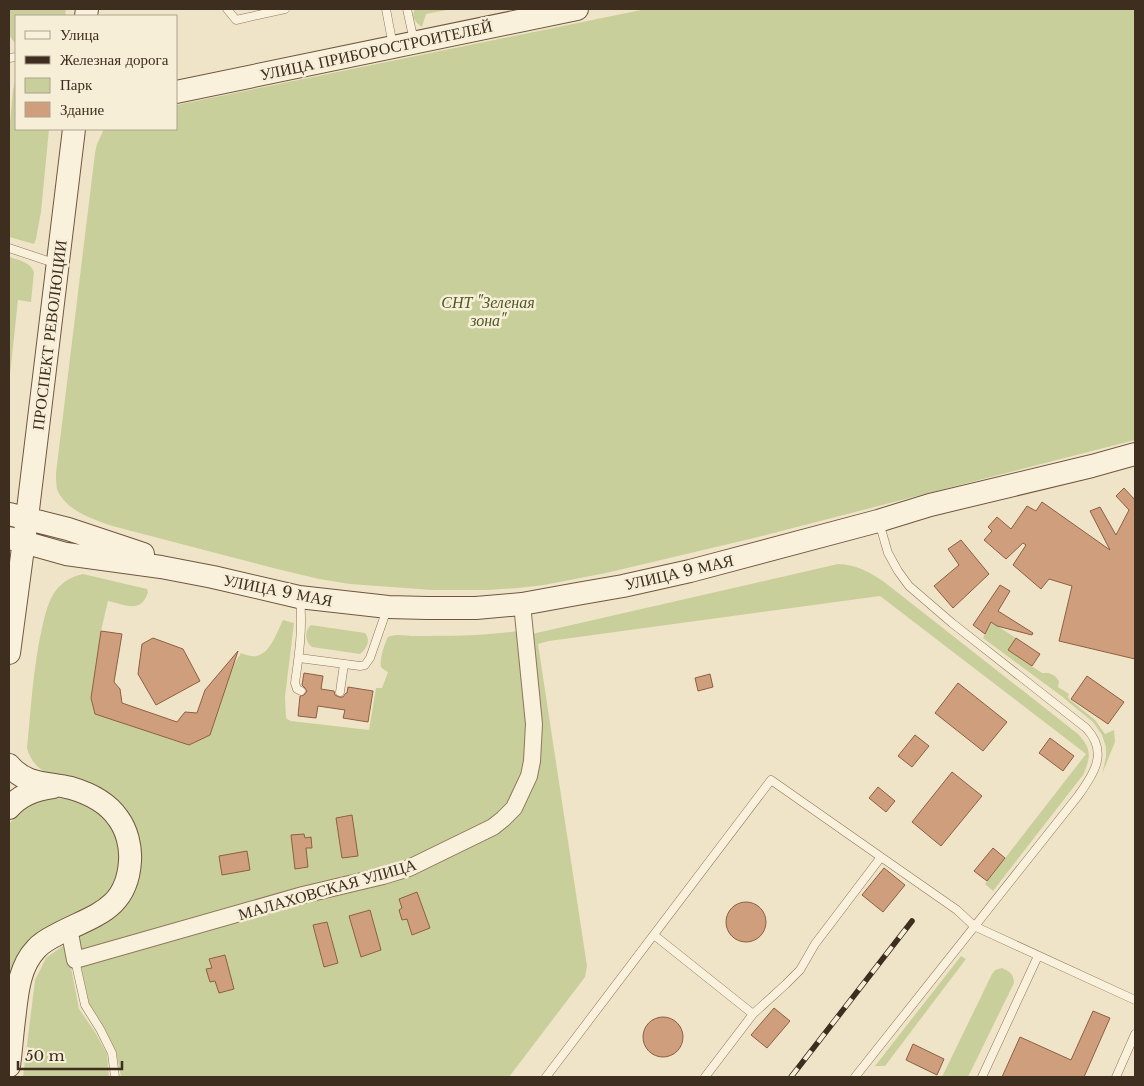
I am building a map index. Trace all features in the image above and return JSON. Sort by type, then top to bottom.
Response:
[{"type":"main road","name":"УЛИЦА ПРИБОРОСТРОИТЕЛЕЙ","points":[[178,92],[577,9]]},
{"type":"main road","name":"ПРОСПЕКТ РЕВОЛЮЦИИ","points":[[10,640],[18,516],[58,264],[74,130]]},
{"type":"main road","name":"УЛИЦА 9 МАЯ","points":[[16,540],[66,554],[161,567],[300,597],[388,607],[476,608],[522,604],[623,586],[690,571],[930,505],[1135,454]]},
{"type":"main road","name":"УЛИЦА 9 МАЯ","points":[[18,516],[68,529],[213,577]]},
{"type":"main road","points":[[9,764],[14,771],[26,778],[41,784],[70,788],[90,795],[106,804],[118,818],[127,834],[130,853],[129,870],[124,888],[116,901],[105,911],[51,937],[36,948],[27,961],[20,977],[9,1066]]},
{"type":"main road","points":[[9,808],[26,794],[42,788],[59,786]]},
{"type":"street","name":"МАЛАХОВСКАЯ УЛИЦА","points":[[75,960],[303,895],[409,868],[493,827],[514,808],[529,776],[532,761],[534,724],[522,604]]},
{"type":"street","points":[[68,928],[75,960]]},
{"type":"lane","points":[[227,9],[236,20],[285,9]]},
{"type":"lane","points":[[386,9],[404,45]]},
{"type":"lane","points":[[404,45],[406,9]]},
{"type":"lane","points":[[9,248],[58,264]]},
{"type":"lane","points":[[855,1077],[1088,783],[1098,762],[1097,746],[1091,733],[1086,728],[952,623],[910,586],[898,571],[888,553],[878,520]]},
{"type":"lane","points":[[300,597],[302,622],[296,685],[297,689],[301,691]]},
{"type":"lane","points":[[299,658],[363,666],[368,662],[388,607]]},
{"type":"lane","points":[[340,692],[344,664]]},
{"type":"lane","points":[[546,1077],[771,780],[957,910],[974,926],[1135,1000]]},
{"type":"lane","points":[[705,1077],[753,1014],[800,970],[815,944],[881,857]]},
{"type":"lane","points":[[654,935],[753,1014]]},
{"type":"lane","points":[[982,1077],[1038,956]]},
{"type":"lane","points":[[75,960],[85,1005],[112,1053],[115,1077]]},
{"type":"lane","points":[[1116,1077],[1135,1034]]},
{"type":"green space","points":[[9,9],[66,9],[65,15],[15,15],[15,42],[9,35]]},
{"type":"green space","points":[[415,9],[452,9],[426,14],[422,27],[414,19]]},
{"type":"green space","name":"СНТ \"Зеленая зона\"","points":[[646,9],[1135,9],[1135,440],[754,538],[606,573],[518,588],[432,590],[350,584],[277,569],[100,522],[82,514],[67,503],[61,497],[56,483],[95,153],[104,130],[178,130],[178,105]]},
{"type":"green space","points":[[15,82],[15,130],[49,130],[41,212],[34,244],[9,237],[9,133]]},
{"type":"green space","points":[[9,257],[27,264],[34,272],[31,302],[18,300],[9,384]]},
{"type":"green space","points":[[838,564],[862,569],[883,581],[1078,734],[1086,744],[1089,758],[1083,775],[993,891],[985,884],[1086,754],[880,596],[549,641],[538,644],[587,966],[585,977],[509,1077],[121,1077],[116,1052],[104,1027],[89,1003],[80,963],[411,872],[523,799],[532,634]]},
{"type":"green space","points":[[83,574],[147,589],[148,592],[141,604],[136,606],[126,606],[108,601],[101,631],[91,698],[95,713],[189,745],[210,735],[234,664],[241,653],[253,656],[262,654],[270,646],[283,620],[294,623],[285,697],[287,719],[369,730],[376,688],[382,688],[388,672],[381,667],[381,664],[388,637],[398,635],[492,634],[518,631],[528,726],[524,775],[501,815],[410,863],[81,955],[77,934],[116,915],[125,907],[133,892],[112,797],[78,779],[70,776],[53,775],[42,770],[30,757],[27,748],[36,658],[47,608],[51,598],[60,586],[69,579]]},
{"type":"green space","points":[[991,622],[1016,638],[1008,650],[1042,673],[1049,673],[1055,676],[1059,681],[1058,687],[1069,694],[1068,698],[1095,720],[1105,734],[1114,730],[1115,742],[1102,774],[1106,747],[1102,735],[1093,722],[983,638]]},
{"type":"green space","points":[[311,625],[365,633],[368,639],[365,650],[360,654],[312,647],[306,636],[307,630]]},
{"type":"green space","points":[[50,798],[87,802],[113,825],[122,858],[112,889],[101,900],[45,928],[28,942],[9,980],[9,824],[27,807]]},
{"type":"green space","points":[[64,945],[70,962],[79,1009],[107,1054],[109,1077],[23,1077],[35,980],[46,958]]},
{"type":"green space","points":[[961,956],[966,959],[885,1066],[875,1066]]},
{"type":"green space","points":[[1002,968],[1011,973],[1014,983],[968,1077],[942,1077],[992,974],[995,970]]},
{"type":"building","points":[[1124,488],[1135,500],[1135,659],[1059,641],[1072,586],[1049,579],[1041,589],[1013,565],[1026,545],[1023,543],[1006,559],[984,540],[992,531],[988,527],[997,517],[1011,529],[1027,506],[1036,511],[1042,502],[1110,550],[1090,511],[1100,507],[1116,535],[1129,510],[1116,496]]},
{"type":"building","points":[[961,540],[989,574],[953,608],[934,586],[959,565],[948,549]]},
{"type":"building","points":[[1000,585],[1010,591],[998,611],[1033,633],[1032,635],[997,626],[991,622],[985,634],[973,625]]},
{"type":"building","points":[[101,631],[122,634],[114,682],[120,689],[122,703],[177,722],[185,712],[197,713],[205,690],[238,651],[210,735],[189,745],[95,714],[91,698]]},
{"type":"building","points":[[153,638],[183,649],[200,681],[156,705],[138,674],[142,644]]},
{"type":"building","points":[[1016,638],[1040,654],[1032,666],[1008,650]]},
{"type":"building","points":[[304,673],[323,676],[321,689],[334,691],[335,695],[339,697],[343,697],[347,693],[348,687],[373,691],[368,722],[343,718],[345,710],[318,706],[316,718],[298,716],[300,696],[304,695],[307,691],[302,685]]},
{"type":"building","points":[[710,674],[713,687],[698,691],[695,678]]},
{"type":"building","points":[[1087,676],[1124,702],[1108,724],[1071,699]]},
{"type":"building","points":[[958,683],[1007,722],[983,751],[935,713]]},
{"type":"building","points":[[915,735],[929,746],[912,767],[898,756]]},
{"type":"building","points":[[1050,738],[1074,756],[1063,771],[1039,753]]},
{"type":"building","points":[[952,772],[982,796],[941,846],[912,822]]},
{"type":"building","points":[[878,787],[895,801],[886,812],[869,798]]},
{"type":"building","points":[[352,815],[358,856],[342,858],[336,818]]},
{"type":"building","points":[[304,834],[305,838],[311,837],[312,848],[306,848],[308,867],[295,869],[291,835]]},
{"type":"building","points":[[993,848],[1005,858],[987,881],[974,871]]},
{"type":"building","points":[[247,851],[250,870],[222,875],[219,856]]},
{"type":"building","points":[[884,868],[905,885],[883,912],[862,895]]},
{"type":"building","points":[[417,892],[430,928],[412,935],[407,919],[402,920],[399,910],[402,908],[399,899]]},
{"type":"building","points":[[746,902],[760,908],[766,922],[760,936],[746,942],[732,936],[726,922],[732,908]]},
{"type":"building","points":[[370,910],[381,950],[361,957],[349,916]]},
{"type":"building","points":[[327,922],[338,963],[324,967],[313,925]]},
{"type":"building","points":[[225,955],[234,989],[219,993],[215,981],[210,982],[206,969],[212,968],[209,959]]},
{"type":"building","points":[[774,1008],[790,1021],[767,1048],[751,1035]]},
{"type":"building","points":[[1093,1011],[1110,1018],[1084,1077],[1002,1077],[1020,1037],[1071,1060]]},
{"type":"building","points":[[663,1017],[677,1023],[683,1037],[677,1051],[663,1057],[649,1051],[643,1037],[649,1023]]},
{"type":"building","points":[[913,1044],[944,1059],[937,1075],[906,1060]]},
{"type":"railway","points":[[791,1077],[912,921]]}]
